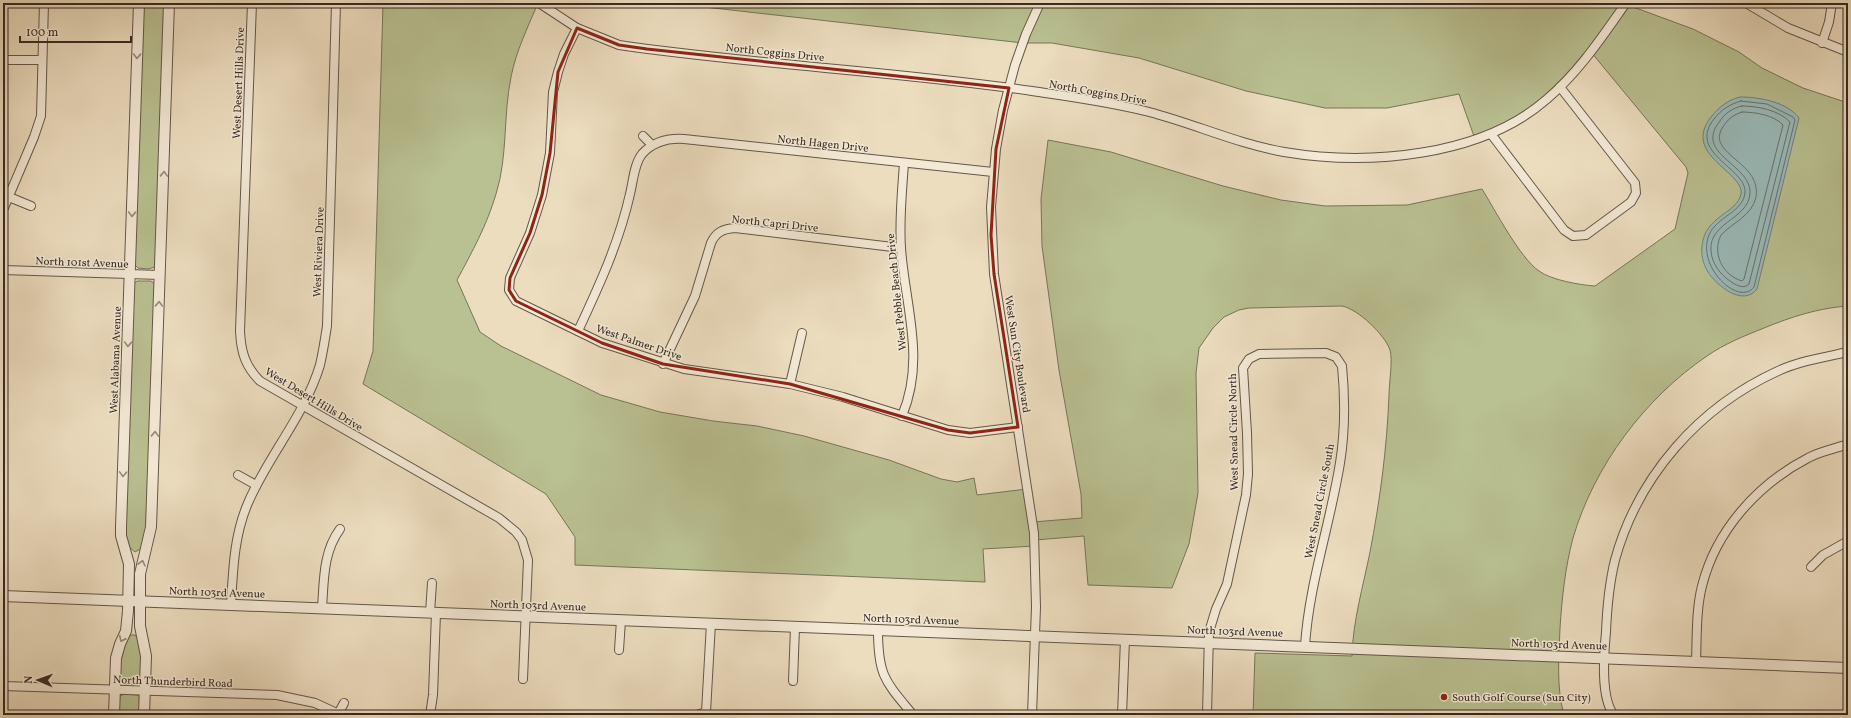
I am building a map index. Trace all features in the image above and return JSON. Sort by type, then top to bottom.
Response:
[{"type":"street","points":[[3,210],[10,197],[41,116],[44,3]]},
{"type":"street","name":"West Alabama Avenue","points":[[114,715],[116,658],[126,631],[128,601],[129,564],[121,536],[121,527],[139,3]]},
{"type":"street","points":[[144,715],[146,656],[140,626],[141,568],[148,546],[151,527],[169,3]]},
{"type":"street","name":"West Desert Hills Drive","points":[[252,3],[241,347],[248,367],[260,381],[499,518],[516,532],[522,540],[528,560],[523,679]]},
{"type":"street","name":"West Riviera Drive","points":[[231,605],[234,553],[239,528],[256,485],[302,406],[319,366],[326,326],[336,3]]},
{"type":"street","name":"North Coggins Drive","points":[[539,3],[577,28],[619,45],[1009,88],[1120,105],[1186,122],[1264,148],[1308,155],[1356,157],[1399,155],[1454,145],[1491,134],[1530,112],[1560,87],[1591,52],[1626,3]]},
{"type":"street","name":"West Sun City Boulevard","points":[[1032,715],[1036,583],[1034,533],[994,274],[991,207],[993,172],[998,134],[1009,88],[1026,34],[1040,3]]},
{"type":"street","points":[[1746,3],[1788,28],[1822,43],[1848,52]]},
{"type":"street","points":[[1822,43],[1829,22],[1832,3]]},
{"type":"street","name":"West Palmer Drive","points":[[577,28],[564,54],[558,72],[554,92],[550,153],[542,195],[530,233],[510,278],[509,290],[516,301],[602,343],[663,364],[684,369],[790,384],[843,397],[948,430],[970,433],[1018,427]]},
{"type":"street","points":[[3,60],[42,60]]},
{"type":"street","points":[[1491,134],[1564,230],[1573,236],[1586,235],[1631,202],[1636,193],[1635,184],[1560,87]]},
{"type":"street","points":[[578,331],[614,251],[623,222],[638,160],[652,145],[643,136]]},
{"type":"street","name":"North Hagen Drive","points":[[652,145],[675,138],[993,172]]},
{"type":"street","name":"West Pebble Beach Drive","points":[[902,416],[908,401],[912,384],[914,360],[913,332],[901,248],[901,212],[904,163]]},
{"type":"street","points":[[10,197],[31,206]]},
{"type":"street","name":"North Capri Drive","points":[[663,364],[692,304],[711,243],[719,232],[735,228],[901,248]]},
{"type":"street","name":"North 101st Avenue","points":[[3,270],[160,275]]},
{"type":"street","points":[[790,384],[802,333]]},
{"type":"street","points":[[1614,715],[1606,696],[1605,658],[1607,609],[1615,560],[1630,517],[1659,466],[1700,422],[1734,395],[1779,371],[1813,359],[1848,352]]},
{"type":"street","name":"West Snead Circle North","points":[[1207,715],[1209,642],[1212,619],[1227,584],[1246,495],[1247,454],[1243,368],[1249,359],[1254,356],[1292,353]]},
{"type":"street","name":"West Snead Circle South","points":[[1292,353],[1326,353],[1336,357],[1342,366],[1343,384],[1342,446],[1340,464],[1308,610],[1305,646]]},
{"type":"street","points":[[1696,661],[1698,613],[1702,587],[1708,566],[1725,533],[1743,508],[1770,482],[1809,457],[1848,444]]},
{"type":"street","points":[[238,475],[256,485]]},
{"type":"street","points":[[322,608],[326,561],[329,547],[340,529]]},
{"type":"street","points":[[1811,567],[1823,555],[1848,541]]},
{"type":"street","points":[[430,715],[433,613],[432,583]]},
{"type":"street","name":"North 103rd Avenue","points":[[3,596],[1848,668]]},
{"type":"street","points":[[619,650],[621,620]]},
{"type":"street","points":[[696,715],[706,712],[711,623]]},
{"type":"street","points":[[793,681],[795,626]]},
{"type":"street","points":[[878,630],[879,660],[882,672],[887,684],[913,715]]},
{"type":"street","points":[[1122,715],[1125,639]]},
{"type":"street","name":"North Thunderbird Road","points":[[3,686],[277,696],[315,703],[340,714],[344,703]]},
{"type":"highlighted area","points":[[577,28],[619,45],[647,49],[1009,88],[996,149],[991,235],[994,274],[1018,427],[970,433],[948,430],[790,384],[663,364],[602,343],[516,301],[509,290],[510,278],[530,233],[542,195],[550,153],[558,72]]},
{"type":"green space","points":[[143,3],[166,3],[155,267],[148,269],[138,268],[134,264]]},
{"type":"green space","name":"South Golf Course (Sun City)","points":[[383,3],[538,3],[526,30],[513,67],[507,106],[504,151],[500,180],[496,194],[484,227],[457,280],[480,332],[501,346],[601,395],[660,412],[713,421],[757,426],[804,436],[889,460],[941,479],[957,482],[974,478],[977,495],[1027,489],[1033,522],[1082,518],[1081,494],[1059,370],[1042,246],[1041,199],[1048,140],[1111,152],[1223,186],[1281,200],[1325,206],[1407,205],[1482,189],[1516,245],[1532,265],[1539,271],[1551,277],[1574,283],[1595,286],[1675,229],[1688,173],[1686,167],[1591,52],[1546,101],[1475,139],[1459,94],[1387,108],[1325,108],[1246,91],[1139,58],[1052,43],[1023,43],[669,3],[1626,3],[1625,4],[1693,29],[1739,52],[1762,68],[1803,88],[1848,103],[1848,306],[1815,311],[1774,324],[1734,340],[1707,356],[1684,373],[1643,413],[1608,460],[1582,511],[1570,549],[1566,572],[1559,650],[1559,682],[1561,704],[1564,715],[1253,715],[1255,653],[1352,656],[1356,617],[1370,552],[1380,493],[1387,435],[1391,366],[1390,350],[1383,337],[1363,317],[1342,306],[1249,308],[1239,310],[1224,317],[1213,328],[1199,348],[1196,373],[1198,493],[1189,544],[1172,588],[1088,585],[1084,536],[1035,540],[1035,546],[983,549],[985,582],[575,565],[575,537],[546,494],[363,384],[373,351]]},
{"type":"green space","points":[[137,281],[151,281],[155,284],[147,532],[142,548],[135,552],[128,546],[125,534],[134,284]]},
{"type":"green space","points":[[130,635],[135,635],[141,645],[142,652],[140,683],[134,685],[123,684],[120,681],[120,654]]},
{"type":"green space","points":[[124,694],[137,695],[140,697],[141,715],[117,715],[119,697]]},
{"type":"water","points":[[1740,97],[1764,99],[1780,104],[1788,108],[1799,118],[1757,289],[1751,294],[1745,296],[1731,292],[1717,283],[1706,269],[1702,253],[1704,236],[1709,228],[1715,221],[1734,206],[1741,194],[1740,186],[1734,178],[1716,162],[1708,152],[1704,142],[1704,130],[1711,117],[1717,110],[1724,104]]},
{"type":"place","name":"South Golf Course (Sun City)","points":[[1444,697]]}]
